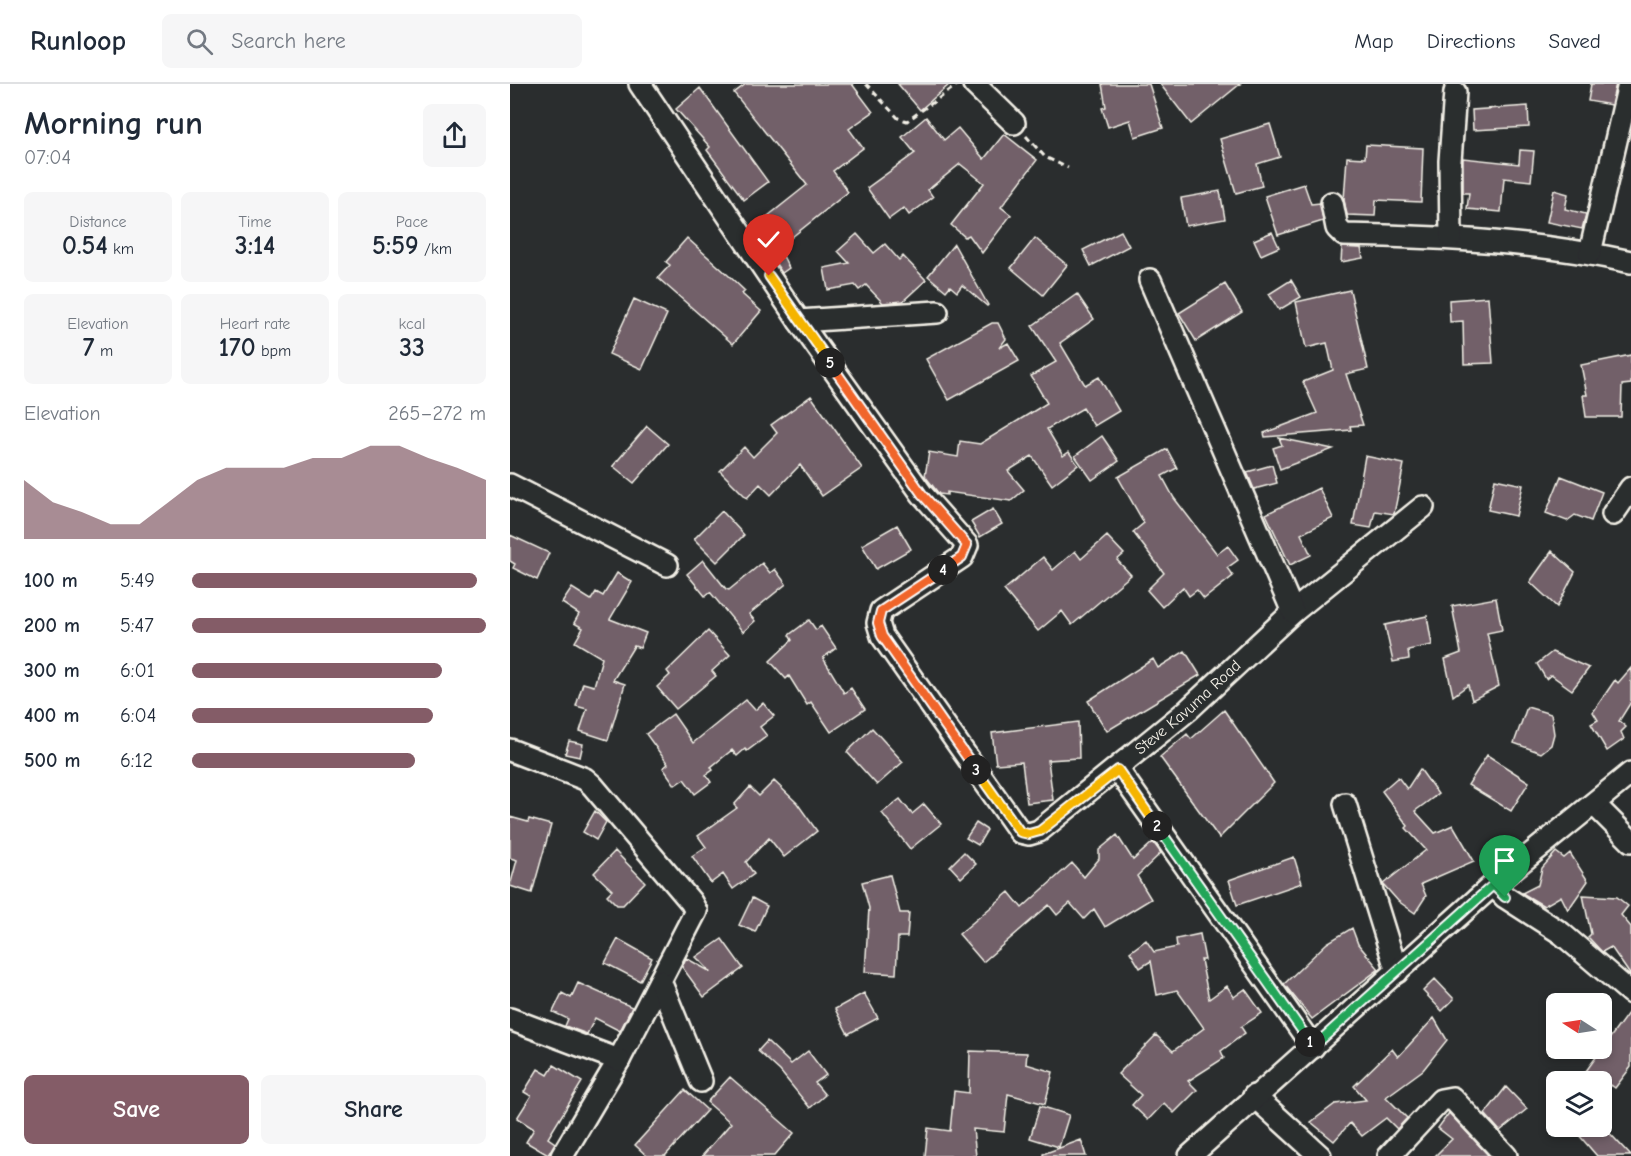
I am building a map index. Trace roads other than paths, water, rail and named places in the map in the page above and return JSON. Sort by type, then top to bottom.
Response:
[{"type":"street","points":[[640,84],[799,321],[937,312]]},
{"type":"street","points":[[974,84],[1014,123]]},
{"type":"street","points":[[1590,253],[1629,84]]},
{"type":"street","points":[[1451,237],[1450,161],[1455,92]]},
{"type":"street","points":[[1332,203],[1337,228],[1344,235],[1451,237],[1535,244],[1631,262]]},
{"type":"street","points":[[1150,280],[1293,612]]},
{"type":"street","name":"Steve Kavuma Road","points":[[799,321],[922,494],[967,545],[962,557],[881,611],[878,623],[882,636],[1020,832],[1029,834],[1040,831],[1118,770],[1188,710],[1293,612],[1423,507]]},
{"type":"street","points":[[510,485],[667,565]]},
{"type":"street","points":[[1613,514],[1631,488]]},
{"type":"street","points":[[510,750],[585,779],[695,906],[694,917],[619,1060],[562,1156]]},
{"type":"street","points":[[1118,770],[1313,1047]]},
{"type":"street","points":[[1190,1156],[1254,1096],[1313,1047],[1493,885],[1631,773]]},
{"type":"street","points":[[1345,804],[1397,972]]},
{"type":"street","points":[[1594,804],[1631,841]]},
{"type":"street","points":[[1493,885],[1505,897],[1561,933],[1631,993]]},
{"type":"street","points":[[660,981],[701,1081]]},
{"type":"street","points":[[510,1019],[619,1060]]},
{"type":"street","points":[[1254,1096],[1320,1156]]},
{"type":"street","points":[[1389,1156],[1446,1098],[1452,1098],[1506,1156]]}]
